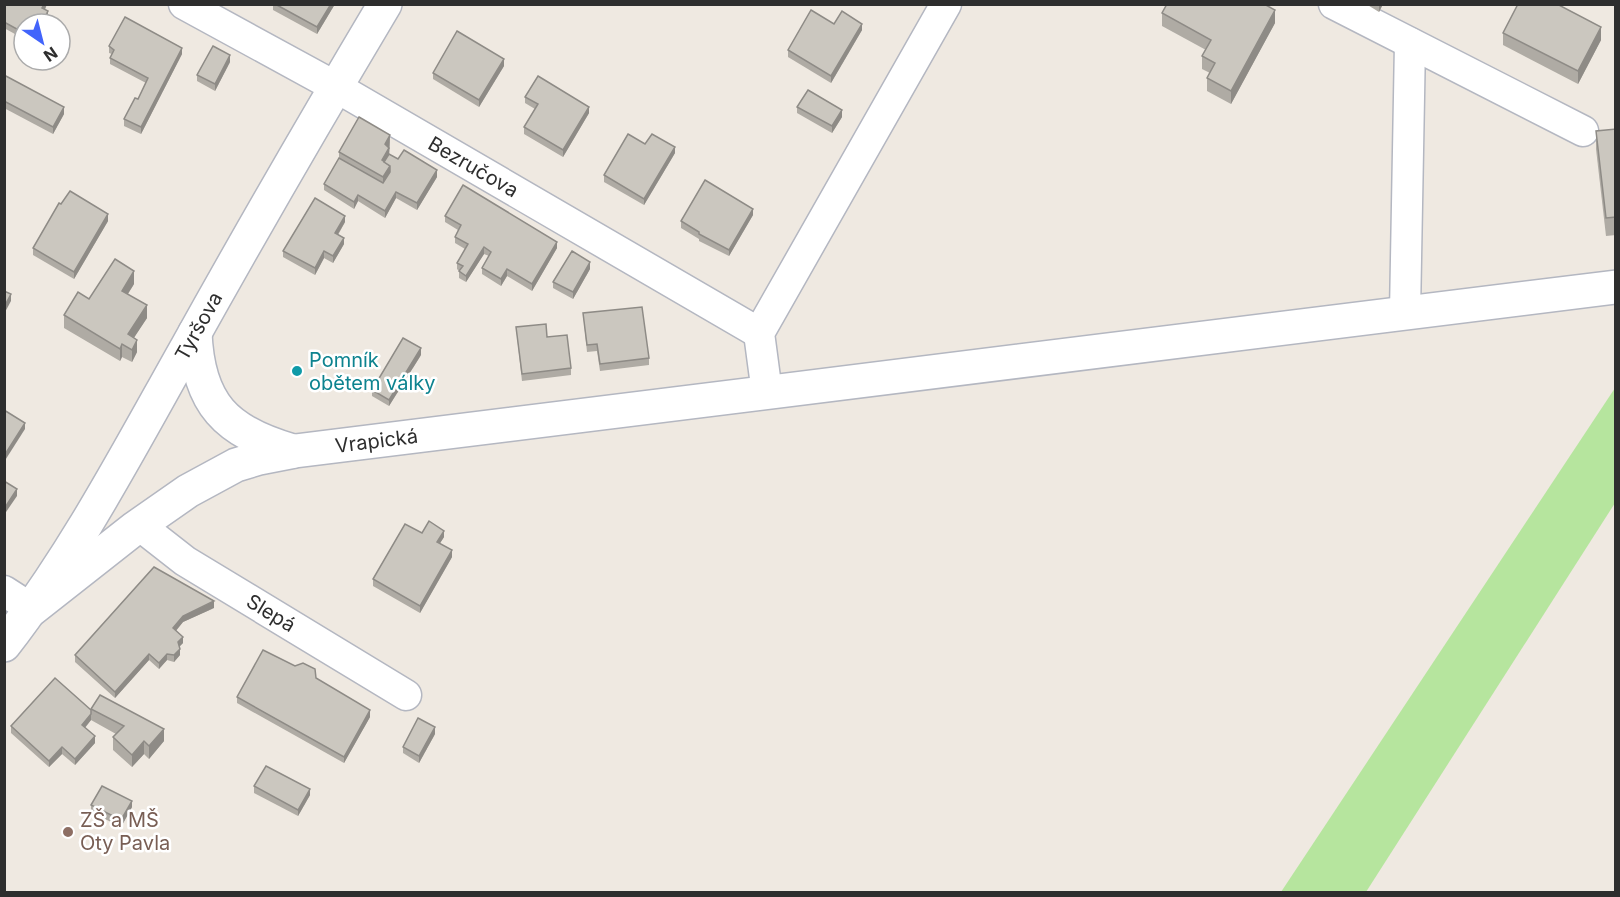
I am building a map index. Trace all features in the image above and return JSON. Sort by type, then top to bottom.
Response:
[{"type":"street","name":"Bezručova","points":[[184,4],[336,87],[759,333]]},
{"type":"street","name":"Tyršova","points":[[4,645],[32,609],[98,505],[385,4]]},
{"type":"street","points":[[767,393],[759,333],[946,4]]},
{"type":"street","points":[[1334,4],[1583,131]]},
{"type":"street","points":[[1405,313],[1410,43]]},
{"type":"street","name":"Vrapická","points":[[32,609],[139,525],[188,490],[214,476],[259,458],[295,451],[1616,287]]},
{"type":"street","points":[[195,333],[195,353],[201,377],[209,397],[222,414],[254,438],[295,451]]},
{"type":"street","name":"Slepá","points":[[139,525],[185,561],[406,694]]},
{"type":"street","points":[[4,591],[32,609]]},
{"type":"green space","points":[[1615,388],[1615,503],[1366,892],[1281,892]]},
{"type":"building","points":[[4,4],[44,4],[42,8],[48,11],[12,12],[12,26],[4,22]]},
{"type":"building","points":[[275,4],[331,4],[317,27]]},
{"type":"building","points":[[1167,4],[1264,4],[1275,10],[1231,91],[1207,78],[1215,63],[1202,56],[1211,40],[1162,13]]},
{"type":"building","points":[[1518,4],[1557,4],[1601,27],[1578,71],[1503,33]]},
{"type":"building","points":[[811,10],[834,24],[842,11],[862,24],[831,76],[788,50]]},
{"type":"building","points":[[125,17],[182,48],[141,127],[124,119],[135,98],[138,99],[148,78],[110,58],[114,50],[109,46]]},
{"type":"building","points":[[457,31],[504,59],[479,100],[433,73]]},
{"type":"building","points":[[213,46],[230,55],[215,84],[197,75]]},
{"type":"building","points":[[4,75],[64,107],[53,127],[4,101]]},
{"type":"building","points":[[538,76],[589,107],[563,150],[524,127],[538,104],[525,97]]},
{"type":"building","points":[[808,90],[842,110],[832,126],[797,107]]},
{"type":"building","points":[[359,117],[390,135],[385,144],[389,148],[382,160],[390,166],[383,177],[339,152]]},
{"type":"building","points":[[1616,129],[1616,217],[1606,218],[1596,131]]},
{"type":"building","points":[[628,134],[645,144],[652,134],[675,147],[644,199],[604,175]]},
{"type":"building","points":[[404,150],[437,170],[417,203],[396,192],[385,211],[358,195],[354,202],[324,184],[339,158],[383,183],[390,172],[390,166],[384,162],[389,154],[398,159]]},
{"type":"building","points":[[705,180],[753,209],[729,250],[699,234],[681,221]]},
{"type":"building","points":[[463,185],[557,242],[532,284],[507,269],[501,279],[482,268],[491,252],[484,247],[466,276],[459,271],[463,266],[457,263],[468,244],[455,237],[461,225],[445,216]]},
{"type":"building","points":[[70,191],[108,214],[74,272],[33,248],[59,203],[61,204]]},
{"type":"building","points":[[315,198],[345,216],[335,233],[344,238],[333,256],[324,251],[315,268],[283,251]]},
{"type":"building","points":[[572,251],[590,262],[573,292],[553,282]]},
{"type":"building","points":[[115,259],[134,271],[122,291],[147,305],[128,334],[137,340],[132,350],[122,344],[120,349],[64,315],[78,292],[89,299]]},
{"type":"building","points":[[4,291],[11,294],[4,307]]},
{"type":"building","points":[[642,307],[649,358],[600,364],[597,344],[587,345],[583,313]]},
{"type":"building","points":[[546,324],[547,337],[567,335],[571,368],[522,374],[516,327]]},
{"type":"building","points":[[403,338],[421,348],[389,400],[372,390]]},
{"type":"building","points":[[4,410],[25,423],[4,456]]},
{"type":"building","points":[[4,481],[17,489],[4,509]]},
{"type":"building","points":[[429,521],[444,531],[437,542],[452,550],[420,606],[373,579],[405,524],[422,533]]},
{"type":"building","points":[[154,567],[214,601],[183,616],[173,628],[183,637],[178,642],[180,649],[174,655],[167,654],[159,663],[149,654],[115,692],[75,655]]},
{"type":"building","points":[[263,650],[295,666],[303,663],[315,669],[316,678],[370,710],[344,757],[237,697]]},
{"type":"building","points":[[55,678],[91,710],[91,714],[82,725],[95,736],[75,759],[62,747],[49,761],[11,726]]},
{"type":"building","points":[[100,695],[164,729],[149,746],[144,741],[132,755],[113,737],[124,726],[91,709]]},
{"type":"building","points":[[418,718],[435,727],[419,756],[403,747]]},
{"type":"building","points":[[266,766],[310,789],[298,810],[254,786]]},
{"type":"building","points":[[102,786],[132,801],[121,820],[91,805]]},
{"type":"place","name":"Pomník obětem války","points":[[297,371]]},
{"type":"place","name":"ZŠ a MŠ Oty Pavla","points":[[68,832]]}]
